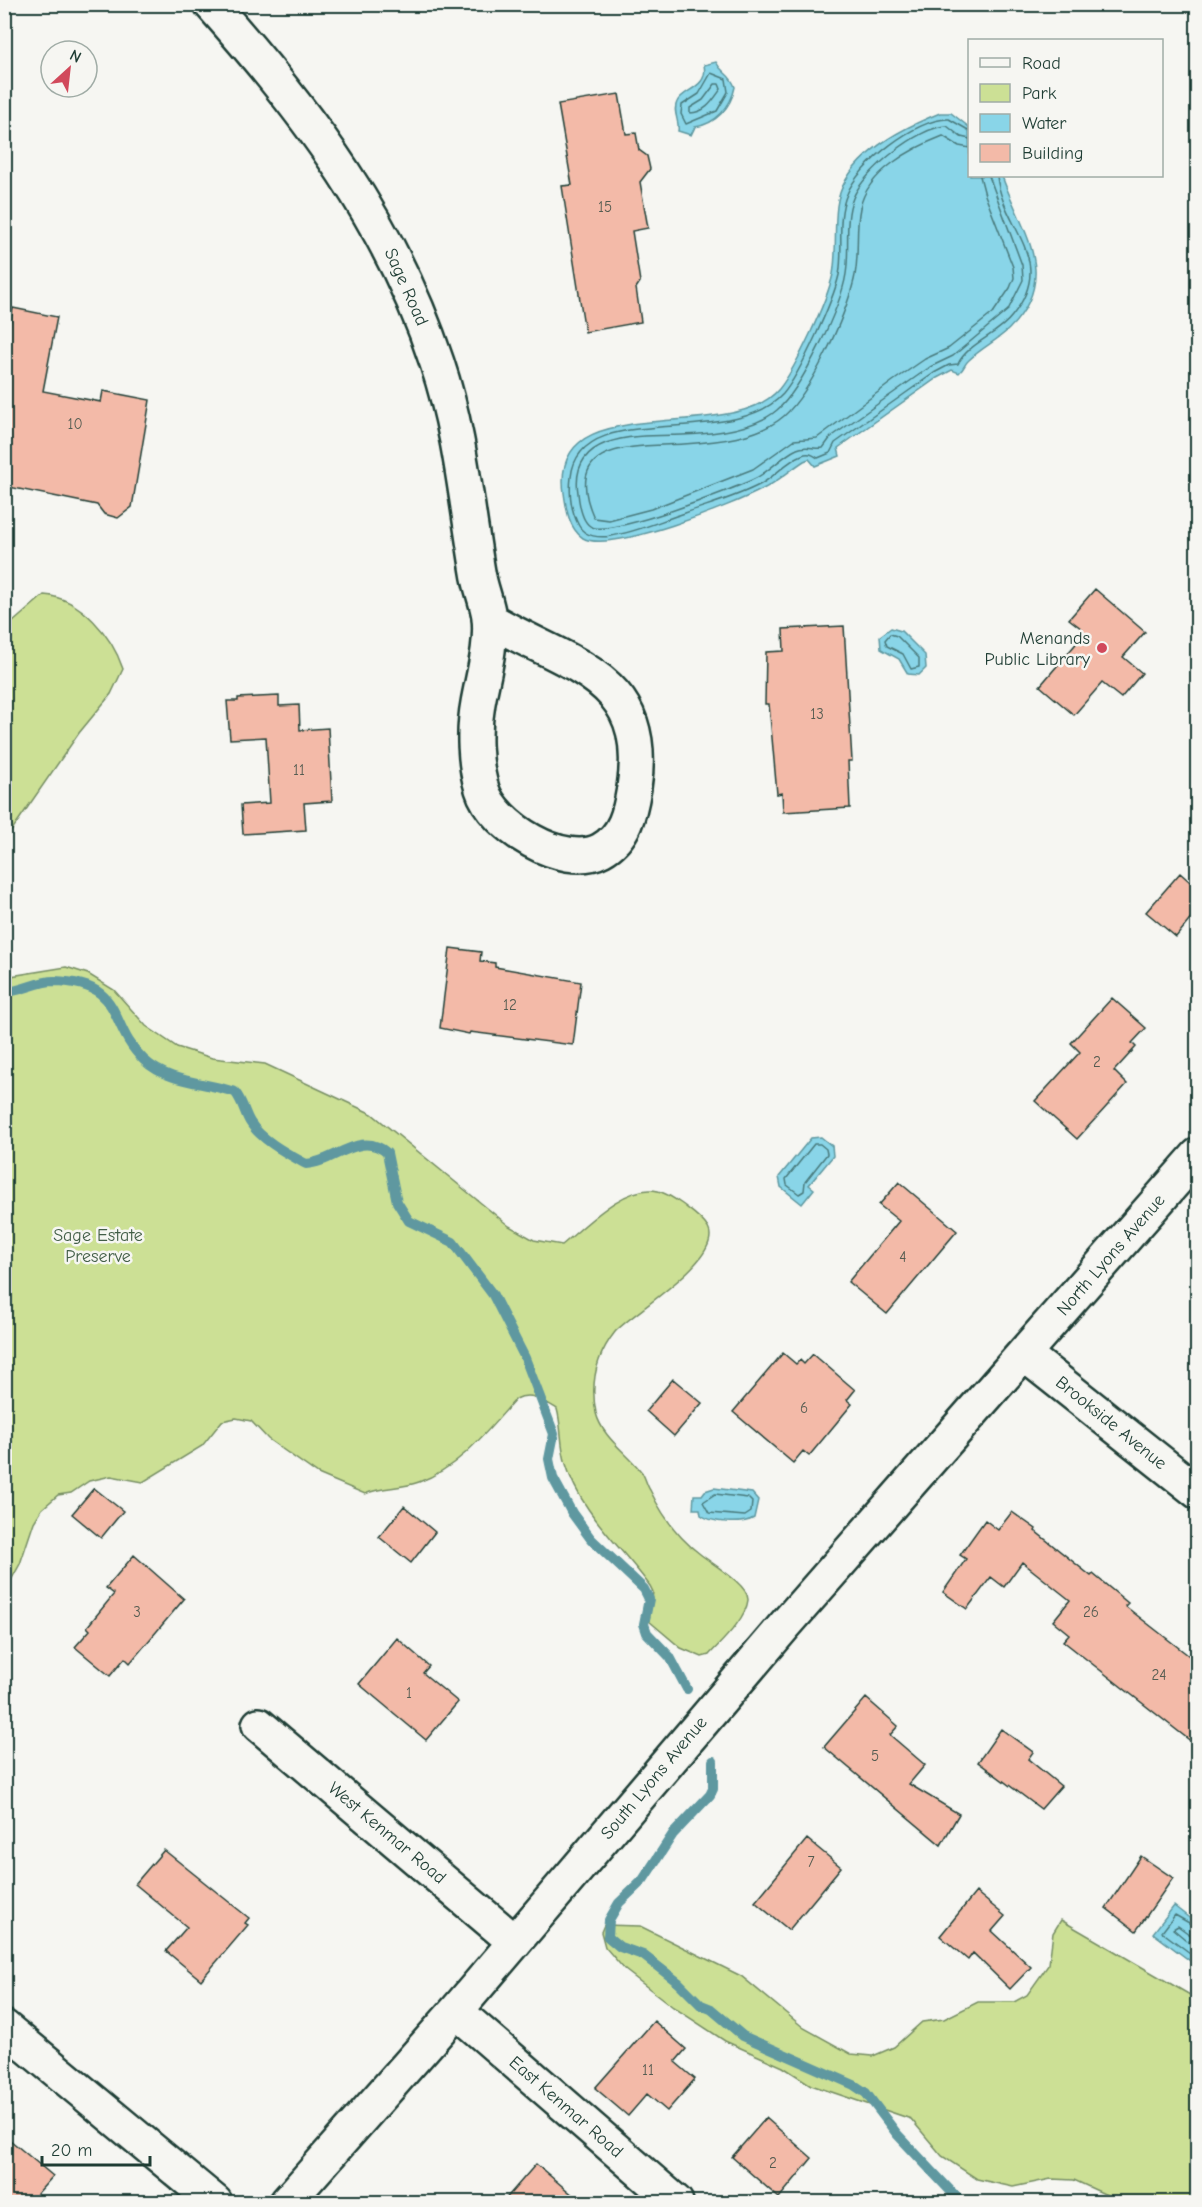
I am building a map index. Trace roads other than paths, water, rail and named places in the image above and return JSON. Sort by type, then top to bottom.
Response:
[{"type":"street","name":"Sage Road","points":[[211,4],[270,73],[366,204],[392,253],[438,363],[459,444],[478,574],[489,619],[486,665],[477,710],[475,736],[481,788],[485,798],[504,820],[526,838],[559,852],[593,854],[605,848],[622,831],[632,798],[638,749],[628,711],[614,693],[586,671],[489,619]]},
{"type":"street","name":"North Lyons Avenue","points":[[1024,1354],[1197,1155]]},
{"type":"street","name":"Brookside Avenue","points":[[1024,1354],[1197,1492]]},
{"type":"street","name":"South Lyons Avenue","points":[[286,2202],[456,2011],[732,1686],[1024,1354]]},
{"type":"street","name":"West Kenmar Road","points":[[260,1725],[516,1942]]},
{"type":"street","name":"East Kenmar Road","points":[[456,2011],[676,2202]]},
{"type":"street","points":[[4,2027],[215,2202]]},
{"type":"water","points":[[716,62],[735,87],[730,101],[716,118],[695,127],[691,135],[678,131],[675,109],[677,102],[703,79],[704,65]]},
{"type":"water","points":[[940,113],[951,113],[968,126],[968,177],[1002,177],[1027,235],[1035,272],[1033,290],[1025,309],[1009,329],[967,362],[959,373],[952,370],[937,378],[838,448],[840,456],[815,466],[809,459],[804,461],[763,489],[726,506],[672,526],[644,534],[597,541],[583,538],[578,534],[569,518],[564,493],[567,460],[584,439],[612,428],[647,422],[722,415],[755,406],[779,389],[802,351],[830,286],[834,266],[837,206],[842,189],[850,173],[862,160],[891,137]]},
{"type":"water","points":[[891,628],[901,631],[925,655],[926,668],[919,675],[908,674],[899,659],[881,649],[880,636]]},
{"type":"water","points":[[821,1137],[832,1146],[833,1156],[809,1185],[814,1189],[802,1204],[781,1187],[779,1177],[811,1138]]},
{"type":"water","points":[[714,1488],[752,1493],[758,1500],[754,1518],[742,1522],[719,1521],[701,1515],[700,1509],[693,1509],[694,1495],[702,1495],[705,1491]]},
{"type":"water","points":[[1174,1906],[1197,1924],[1197,1966],[1153,1933]]},
{"type":"waterway","points":[[4,992],[54,981],[77,983],[94,989],[105,997],[132,1046],[144,1060],[154,1068],[176,1078],[235,1092],[255,1129],[275,1146],[306,1164],[367,1144],[387,1153],[397,1202],[409,1221],[453,1242],[493,1295],[525,1358],[554,1434],[549,1459],[553,1478],[572,1513],[591,1539],[644,1589],[649,1599],[644,1624],[647,1633],[670,1657],[687,1689]]},
{"type":"waterway","points":[[713,1761],[713,1789],[710,1795],[673,1834],[643,1880],[619,1903],[609,1920],[608,1937],[620,1947],[643,1955],[679,1983],[701,2005],[711,2009],[743,2036],[854,2085],[866,2093],[897,2134],[961,2202]]},
{"type":"place","name":"Menands Public Library","points":[[1102,648]]},
{"type":"park label","name":"Sage Estate Preserve","points":[[98,1245]]}]
